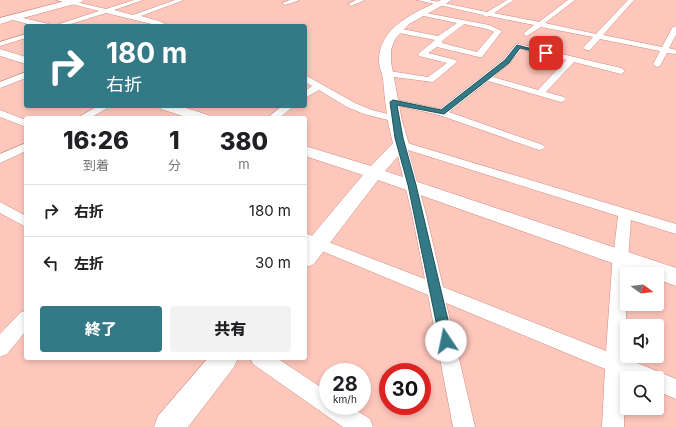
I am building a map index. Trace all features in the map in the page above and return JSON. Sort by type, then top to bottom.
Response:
[{"type":"street","points":[[59,0],[75,1],[105,11],[156,24]]},
{"type":"street","points":[[63,24],[140,0]]},
{"type":"street","points":[[132,17],[181,0]]},
{"type":"street","points":[[285,3],[297,0]]},
{"type":"street","points":[[351,4],[362,0]]},
{"type":"street","points":[[420,0],[444,2],[489,14],[676,52]]},
{"type":"street","points":[[480,18],[511,0]]},
{"type":"street","points":[[527,34],[572,0]]},
{"type":"street","points":[[587,48],[631,0]]},
{"type":"street","points":[[0,21],[75,1]]},
{"type":"street","points":[[444,2],[422,14],[414,16],[397,30],[392,36],[386,49],[385,62],[389,74],[401,144],[412,185],[436,292],[464,427]]},
{"type":"street","points":[[397,30],[479,55],[498,31],[489,27],[422,14]]},
{"type":"street","points":[[13,18],[38,24]]},
{"type":"street","points":[[389,74],[430,80],[453,62],[422,54],[462,22]]},
{"type":"street","points":[[657,64],[676,28]]},
{"type":"street","points":[[0,44],[24,37]]},
{"type":"street","points":[[442,112],[507,61],[519,46],[621,71]]},
{"type":"street","points":[[0,52],[24,60]]},
{"type":"street","points":[[540,93],[572,59]]},
{"type":"street","points":[[0,85],[24,75]]},
{"type":"street","points":[[486,78],[561,99]]},
{"type":"street","points":[[307,79],[361,109],[396,119]]},
{"type":"street","points":[[307,94],[319,86]]},
{"type":"street","points":[[393,102],[442,112],[539,148]]},
{"type":"street","points":[[86,116],[102,108]]},
{"type":"street","points":[[172,108],[197,116]]},
{"type":"street","points":[[275,116],[286,108]]},
{"type":"street","points":[[0,113],[24,123]]},
{"type":"street","points":[[307,253],[311,241],[401,144]]},
{"type":"street","points":[[401,144],[676,229]]},
{"type":"street","points":[[0,159],[24,147]]},
{"type":"street","points":[[307,152],[375,172],[676,277]]},
{"type":"street","points":[[0,207],[24,221]]},
{"type":"street","points":[[613,427],[620,257],[626,214]]},
{"type":"street","points":[[311,241],[632,371]]},
{"type":"street","points":[[0,348],[24,320]]},
{"type":"street","points":[[169,427],[223,360]]},
{"type":"street","points":[[263,360],[319,398]]},
{"type":"street","points":[[664,384],[676,388]]},
{"type":"street","points":[[344,415],[362,427]]},
{"type":"route","points":[[446,341],[444,326],[422,235],[419,214],[399,138],[393,102],[442,112],[507,61],[519,46],[546,53]]}]
